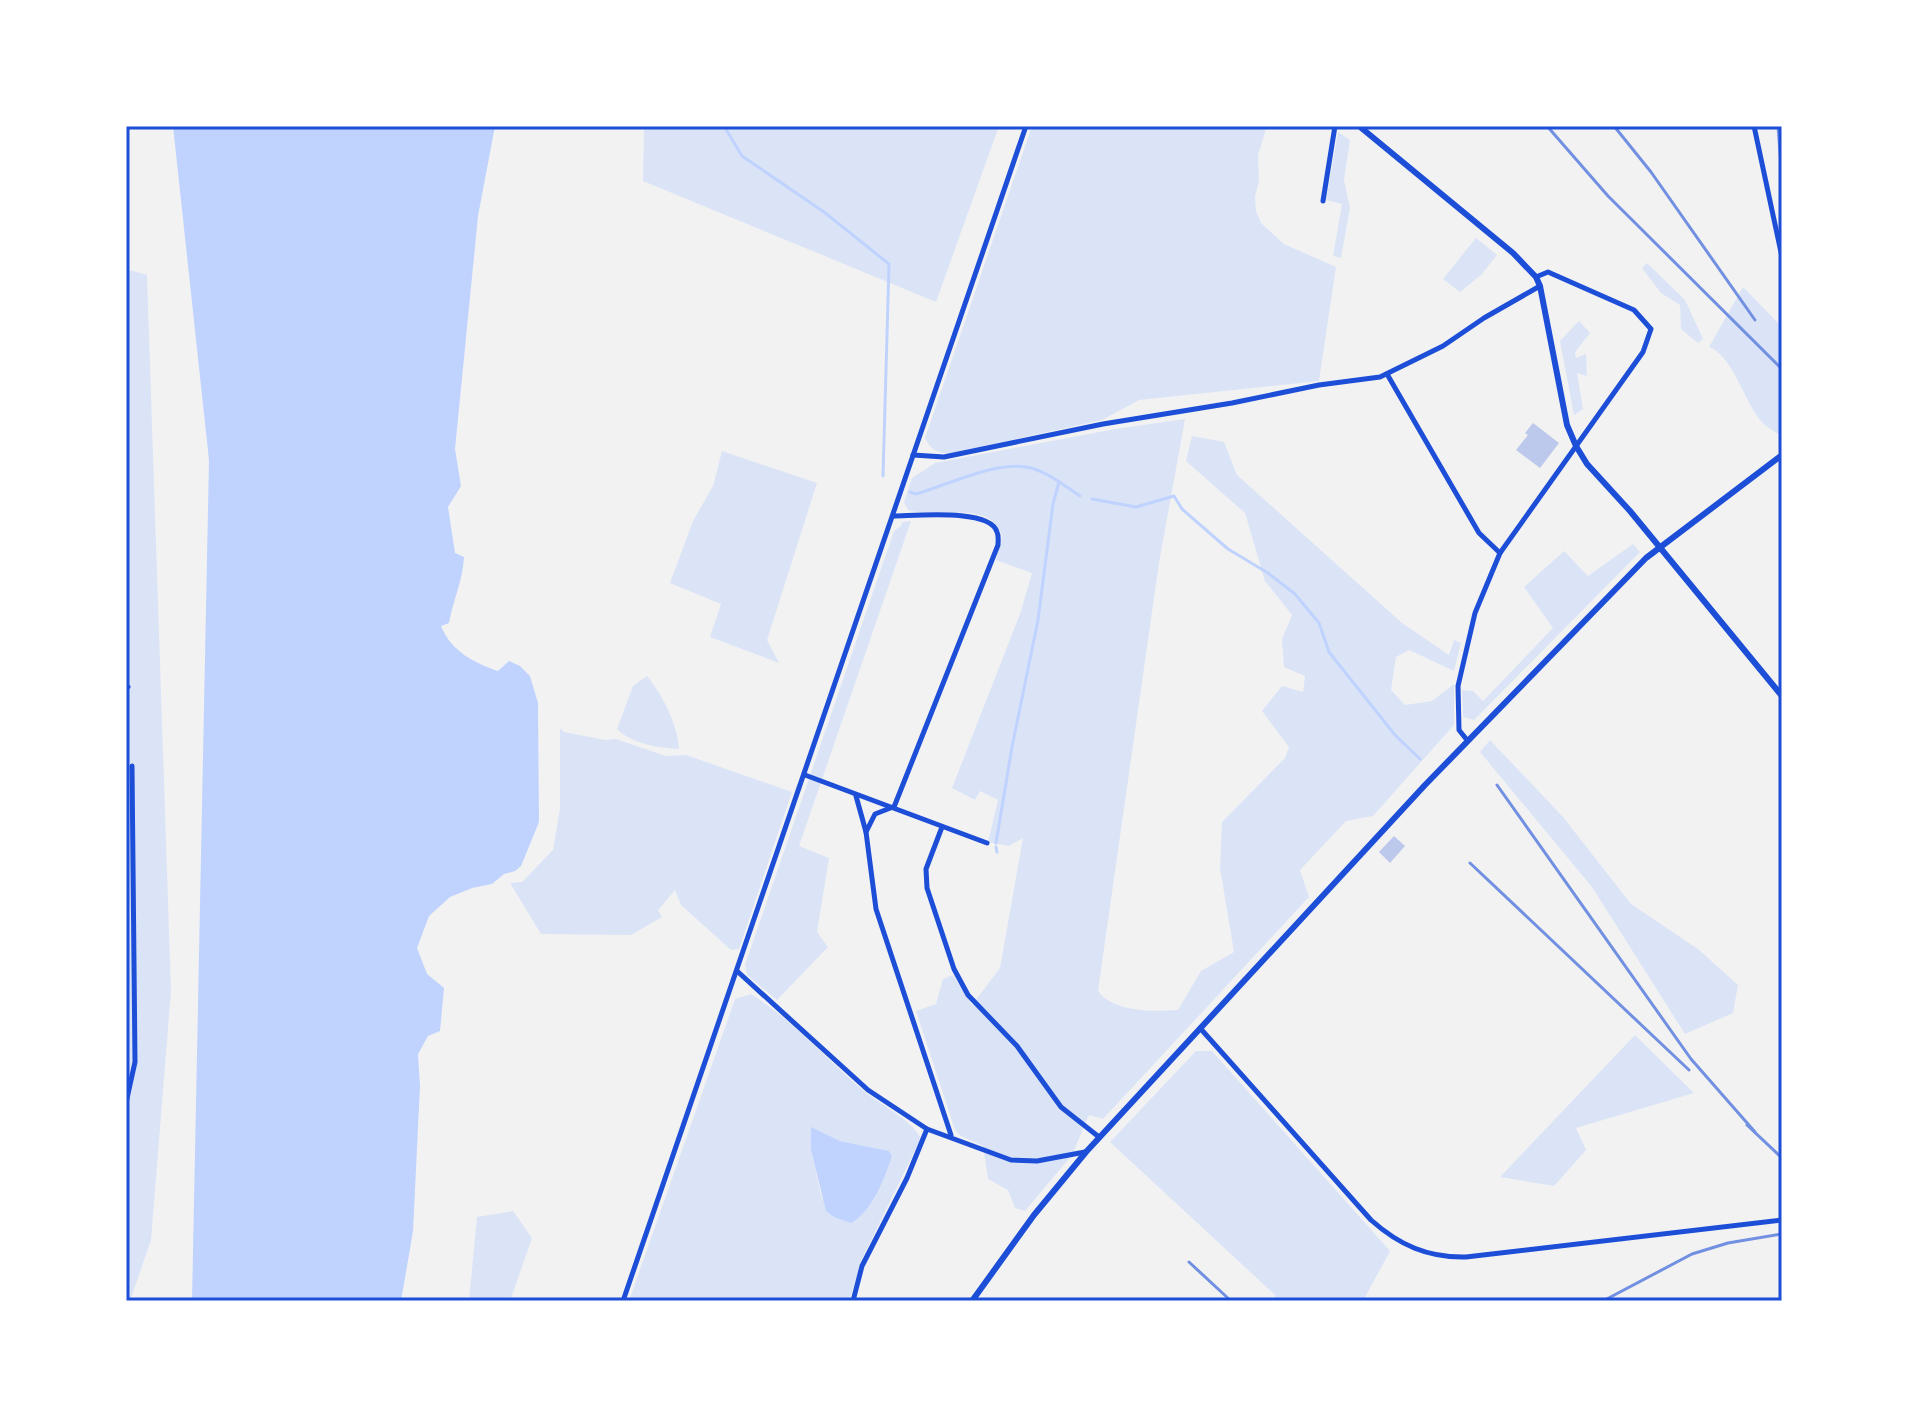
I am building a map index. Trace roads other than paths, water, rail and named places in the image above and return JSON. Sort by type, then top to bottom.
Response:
[{"type":"street","points":[[623,1301],[1026,126]]},
{"type":"street","points":[[1323,201],[1335,126]]},
{"type":"street","points":[[1359,126],[1513,253],[1536,277],[1565,416],[1576,446],[1587,464],[1630,511],[1782,696]]},
{"type":"street","points":[[1754,126],[1782,257]]},
{"type":"street","points":[[1467,740],[1459,730],[1458,686],[1475,613],[1500,553],[1643,352],[1651,329],[1634,310],[1548,272],[1536,277]]},
{"type":"street","points":[[913,455],[944,457],[1103,424],[1319,385],[1366,381],[1443,346],[1540,286]]},
{"type":"street","points":[[1387,374],[1479,533],[1500,553]]},
{"type":"street","points":[[972,1301],[1034,1215],[1099,1137],[1467,740],[1646,558],[1782,455]]},
{"type":"street","points":[[866,832],[875,814],[894,807],[998,545],[997,531],[991,523],[978,517],[955,514],[893,516]]},
{"type":"street","points":[[126,1103],[135,1062],[132,766]]},
{"type":"street","points":[[805,775],[987,843]]},
{"type":"street","points":[[856,796],[866,832],[876,909],[951,1136]]},
{"type":"street","points":[[942,827],[926,869],[927,888],[954,969],[968,995],[1017,1046],[1061,1107],[1099,1137]]},
{"type":"street","points":[[737,971],[868,1090],[927,1129],[1011,1160],[1037,1161],[1086,1152]]},
{"type":"street","points":[[1200,1028],[1371,1220],[1397,1241],[1425,1253],[1466,1257],[1782,1220]]},
{"type":"street","points":[[853,1301],[862,1266],[907,1178],[927,1129]]},
{"type":"water","points":[[173,126],[495,126],[478,216],[455,449],[461,486],[448,507],[455,553],[464,557],[449,623],[441,626],[457,649],[472,660],[498,671],[509,661],[530,676],[538,703],[539,822],[521,866],[492,884],[450,897],[429,916],[417,948],[427,974],[444,988],[440,1031],[428,1036],[418,1054],[420,1086],[413,1231],[401,1301],[192,1301],[209,460]]},
{"type":"water","points":[[811,1127],[840,1141],[889,1151],[892,1156],[871,1203],[851,1223],[826,1211],[811,1150]]},
{"type":"waterway","points":[[724,126],[742,156],[824,212],[889,264],[883,476]]},
{"type":"waterway","points":[[910,492],[916,494],[974,474],[1018,466],[1044,473],[1080,496]]},
{"type":"waterway","points":[[996,843],[1038,620],[1053,504],[1059,482]]},
{"type":"waterway","points":[[1092,499],[1136,507],[1174,496],[1182,509],[1228,549],[1295,594],[1319,623],[1329,652],[1395,735],[1420,759]]},
{"type":"waterway","points":[[996,847],[997,852]]},
{"type":"railway","points":[[1547,126],[1608,196],[1782,369]]},
{"type":"railway","points":[[1614,126],[1651,172],[1755,320]]},
{"type":"railway","points":[[1778,126],[1782,178]]},
{"type":"railway","points":[[1497,785],[1691,1059],[1755,1132]]},
{"type":"railway","points":[[1470,863],[1689,1070]]},
{"type":"railway","points":[[1747,1125],[1782,1158]]},
{"type":"railway","points":[[1603,1301],[1692,1254],[1728,1243],[1782,1234]]},
{"type":"railway","points":[[1189,1262],[1231,1301]]}]
